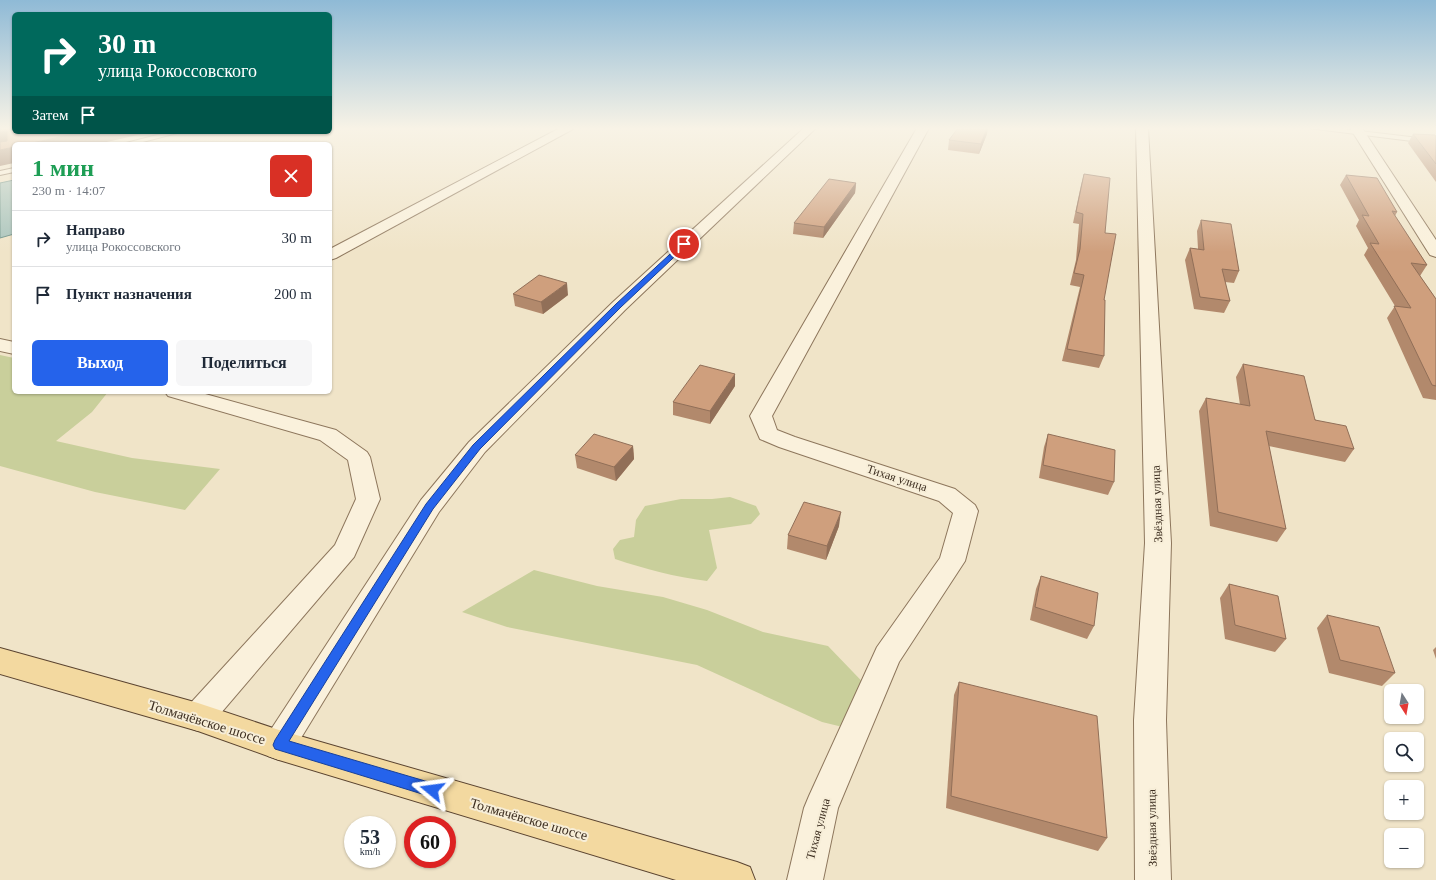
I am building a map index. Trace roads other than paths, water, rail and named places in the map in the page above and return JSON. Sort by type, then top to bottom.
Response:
[{"type":"main road","name":"Толмачёвское шоссе","points":[[0,661],[198,718],[279,745],[736,880]]},
{"type":"street","points":[[332,254],[492,169]]},
{"type":"street","points":[[279,745],[430,506],[477,447],[619,306],[767,169]]},
{"type":"street","name":"Тихая улица","points":[[806,880],[821,808],[887,656],[952,561],[966,510],[947,495],[768,434],[761,416],[900,169]]},
{"type":"street","name":"Звёздная улица","points":[[1144,169],[1158,543],[1150,720],[1153,880]]},
{"type":"street","points":[[1382,169],[1436,252]]},
{"type":"street","points":[[0,345],[12,348]]},
{"type":"street","points":[[182,394],[328,435],[359,457],[368,499],[345,550],[198,718]]},
{"type":"lane","points":[[0,173],[12,170]]},
{"type":"water","points":[[12,180],[12,235],[0,238],[0,183]]}]
